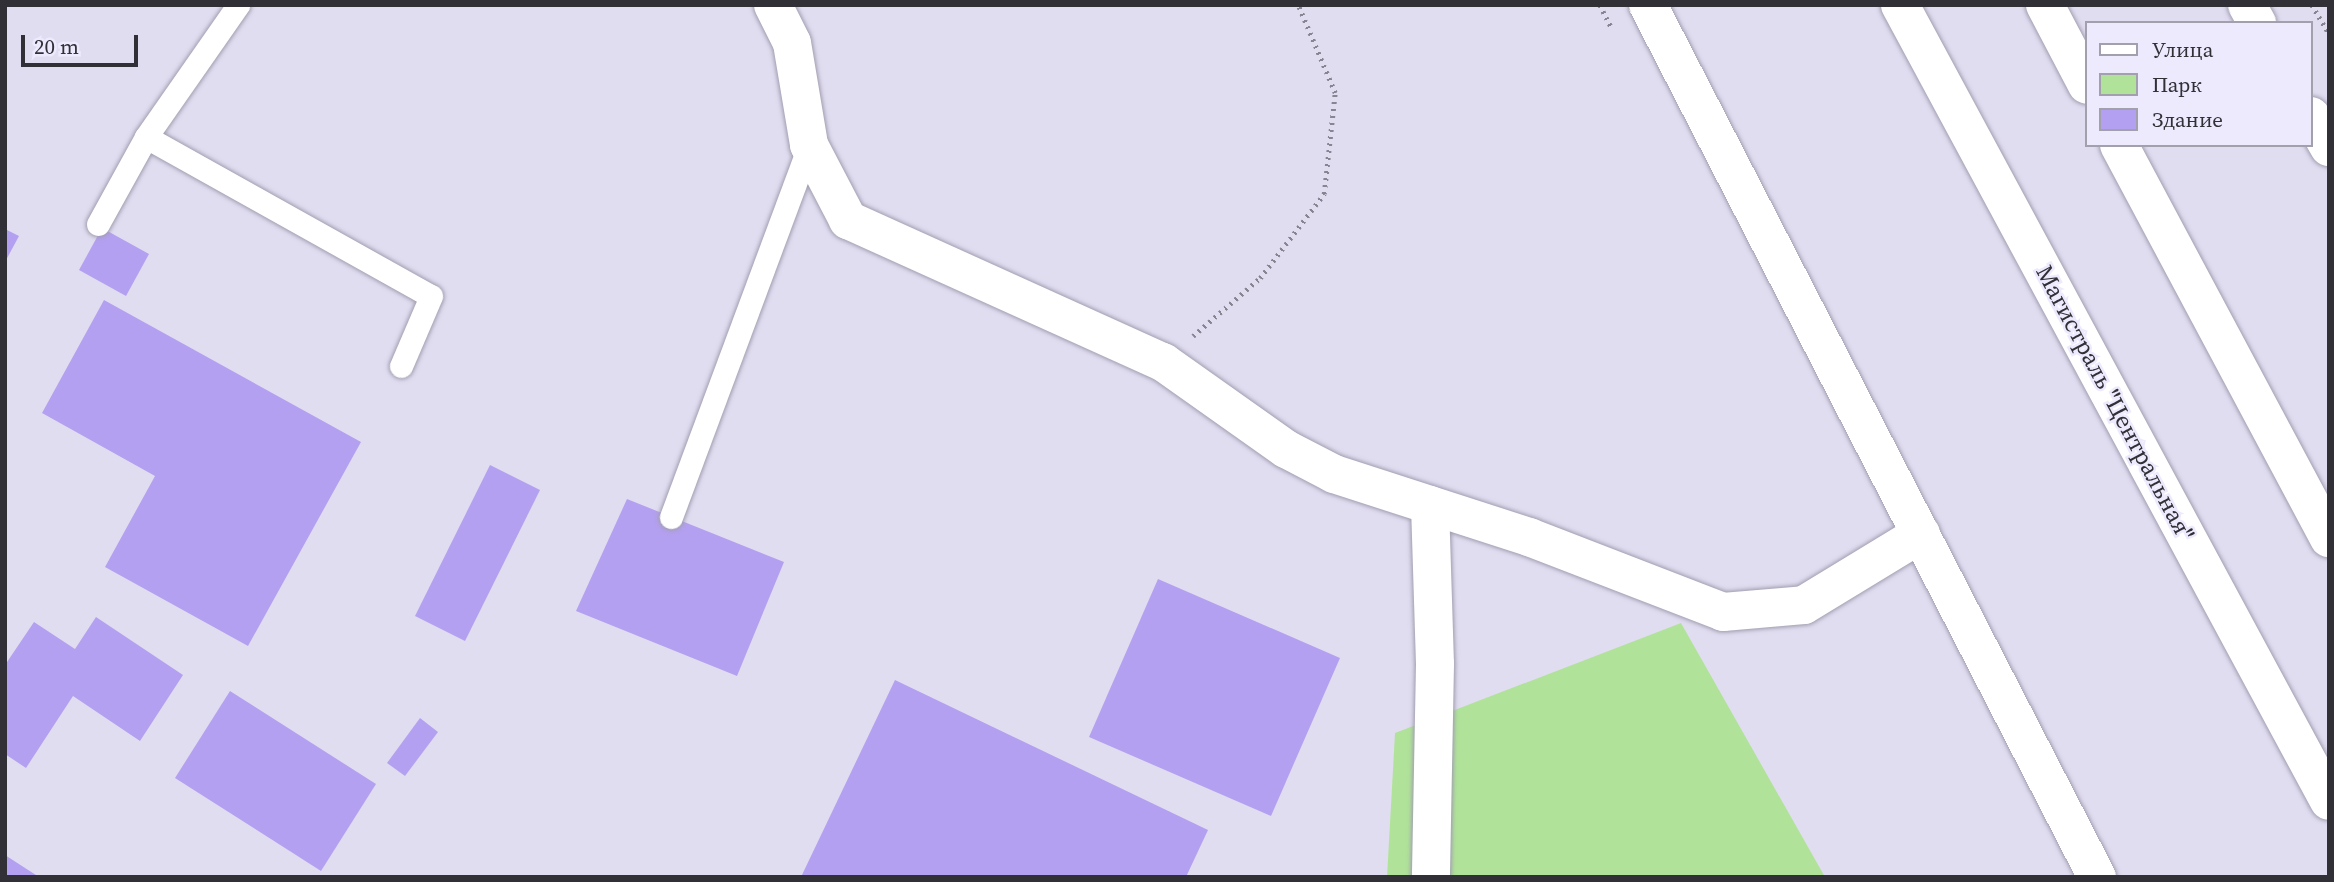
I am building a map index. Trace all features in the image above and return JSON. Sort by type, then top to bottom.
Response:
[{"type":"main road","points":[[773,5],[792,43],[808,145],[848,220],[1163,362],[1286,449],[1334,474],[1529,537],[1723,612],[1804,605],[1921,534]]},
{"type":"main road","points":[[1648,5],[2097,877]]},
{"type":"main road","name":"Магистраль \"Центральная\"","points":[[1900,5],[2329,801]]},
{"type":"main road","points":[[2045,5],[2086,83]]},
{"type":"main road","points":[[2247,5],[2256,21]]},
{"type":"main road","points":[[2313,119],[2329,146]]},
{"type":"main road","points":[[2120,147],[2329,539]]},
{"type":"main road","points":[[1430,505],[1435,664],[1431,877]]},
{"type":"lane","points":[[98,224],[146,138],[238,5]]},
{"type":"lane","points":[[146,138],[431,296],[401,366]]},
{"type":"lane","points":[[671,517],[808,145]]},
{"type":"path","points":[[1163,362],[1260,278],[1324,194],[1335,93],[1298,5]]},
{"type":"path","points":[[2312,5],[2329,33]]},
{"type":"green space","points":[[1681,623],[1825,877],[1387,877],[1395,733]]},
{"type":"building","points":[[102,228],[149,254],[126,296],[79,270]]},
{"type":"building","points":[[5,229],[19,236],[5,262]]},
{"type":"building","points":[[104,300],[361,442],[248,646],[105,567],[155,476],[42,413]]},
{"type":"building","points":[[490,465],[540,490],[465,641],[415,616]]},
{"type":"building","points":[[627,499],[784,562],[737,676],[576,611]]},
{"type":"building","points":[[1158,579],[1340,658],[1271,816],[1089,737]]},
{"type":"building","points":[[96,617],[183,675],[140,741],[73,696],[26,768],[5,754],[5,665],[34,622],[75,649]]},
{"type":"building","points":[[895,680],[1208,830],[1186,877],[801,877]]},
{"type":"building","points":[[230,691],[376,784],[321,871],[175,778]]},
{"type":"building","points":[[420,718],[438,732],[405,776],[387,763]]},
{"type":"building","points":[[5,855],[39,877],[5,877]]}]
